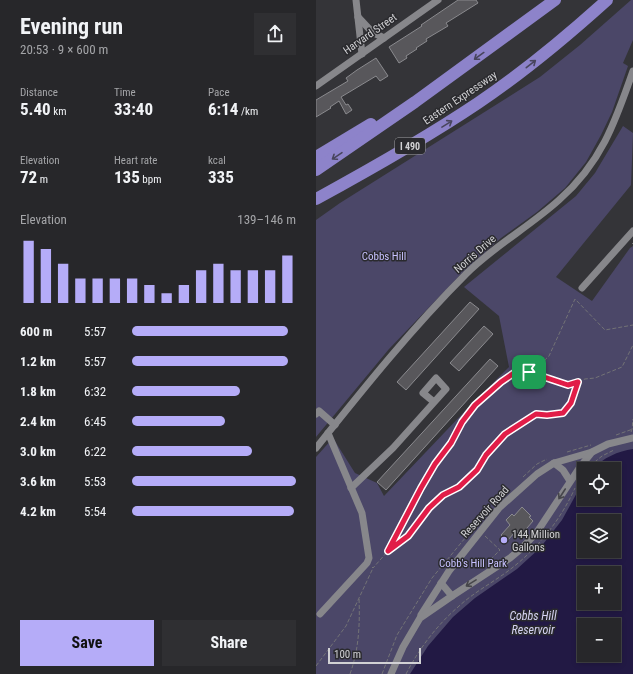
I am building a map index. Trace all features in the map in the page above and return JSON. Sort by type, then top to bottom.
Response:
[{"type":"highway","name":"Eastern Expressway","points":[[316,170],[461,69],[555,0]]},
{"type":"highway","name":"Eastern Expressway","points":[[316,200],[421,139],[507,83],[607,0]]},
{"type":"highway","points":[[316,157],[461,69]]},
{"type":"highway","points":[[316,209],[421,139]]},
{"type":"street","points":[[356,0],[362,54]]},
{"type":"street","name":"Harvard Street","points":[[316,86],[438,0]]},
{"type":"street","points":[[358,17],[372,32],[384,38]]},
{"type":"street","name":"Norris Drive","points":[[316,448],[412,332],[468,272],[499,246],[558,202],[582,177],[593,163],[613,126],[633,71]]},
{"type":"street","points":[[582,288],[633,231]]},
{"type":"street","points":[[351,488],[393,448],[434,402]]},
{"type":"street","points":[[316,414],[319,411],[335,425]]},
{"type":"street","points":[[320,614],[370,566],[362,513],[328,433]]},
{"type":"street","name":"Reservoir Road","points":[[391,674],[403,646],[441,583],[449,571],[504,504],[537,474],[554,463],[592,452],[608,444],[630,439]]},
{"type":"street","name":"Reservoir Road","points":[[420,618],[510,558],[522,548],[537,532],[570,481],[592,452]]},
{"type":"street","points":[[554,463],[563,470],[570,481]]},
{"type":"street","points":[[441,583],[452,596]]},
{"type":"path","points":[[531,373],[549,356],[575,299],[605,330],[633,325]]},
{"type":"path","points":[[388,551],[421,488],[435,464],[451,443],[462,422],[475,405],[501,382],[514,373],[531,373],[568,385],[595,378],[622,367],[633,345]]},
{"type":"path","points":[[316,666],[346,626],[359,598],[370,566],[408,536],[429,508],[443,495],[459,487],[477,470],[486,455],[505,434],[536,414],[547,415],[563,413],[571,403],[578,382]]},
{"type":"path","points":[[630,439],[633,429],[633,420]]},
{"type":"path","points":[[595,462],[602,456],[615,450]]},
{"type":"path","points":[[481,532],[500,550],[490,561],[493,566]]},
{"type":"path","points":[[350,674],[360,632],[359,598]]},
{"type":"green space","name":"Cobbs Hill","points":[[631,0],[633,0],[633,40],[623,63],[628,66],[612,112],[586,162],[565,188],[537,212],[501,238],[463,272],[389,349],[316,437],[316,220],[340,203],[540,77],[580,45]]},
{"type":"green space","name":"Cobb's Hill Park","points":[[623,126],[633,133],[631,185],[556,277],[592,301],[630,248],[633,246],[633,674],[316,674],[316,457],[333,438],[355,473],[377,483],[384,496],[509,367],[499,316],[464,287],[576,196],[595,173]]},
{"type":"water","name":"Cobbs Hill Reservoir","points":[[633,449],[633,674],[410,674],[428,646],[453,617],[475,598],[517,569],[540,548],[562,520],[577,493],[577,506],[621,506],[621,462],[601,462],[616,453]]},
{"type":"building","points":[[458,0],[476,0],[478,3],[446,23],[448,26],[426,39],[427,41],[416,48],[417,49],[406,56],[407,58],[399,63],[389,47],[422,26],[421,25]]},
{"type":"building","points":[[376,58],[388,76],[380,81],[376,76],[341,97],[346,105],[348,104],[352,110],[346,114],[339,101],[316,117],[316,100],[348,81],[346,78]]},
{"type":"building","points":[[470,302],[479,309],[406,390],[397,382]]},
{"type":"building","points":[[484,326],[493,334],[459,371],[450,363]]},
{"type":"building","points":[[490,359],[498,366],[386,490],[377,482]]},
{"type":"building","points":[[522,507],[531,516],[529,517],[533,521],[521,535],[516,531],[507,541],[501,535],[510,525],[506,520],[512,514],[514,516]]},
{"type":"place","name":"144 Million Gallons","points":[[504,540]]},
{"type":"route","points":[[529,372],[568,385],[578,382],[571,403],[563,413],[547,415],[536,414],[505,434],[486,455],[477,470],[459,487],[443,495],[429,508],[408,536],[388,551],[435,464],[451,443],[462,422],[475,405],[501,382],[514,373],[529,372]]}]
